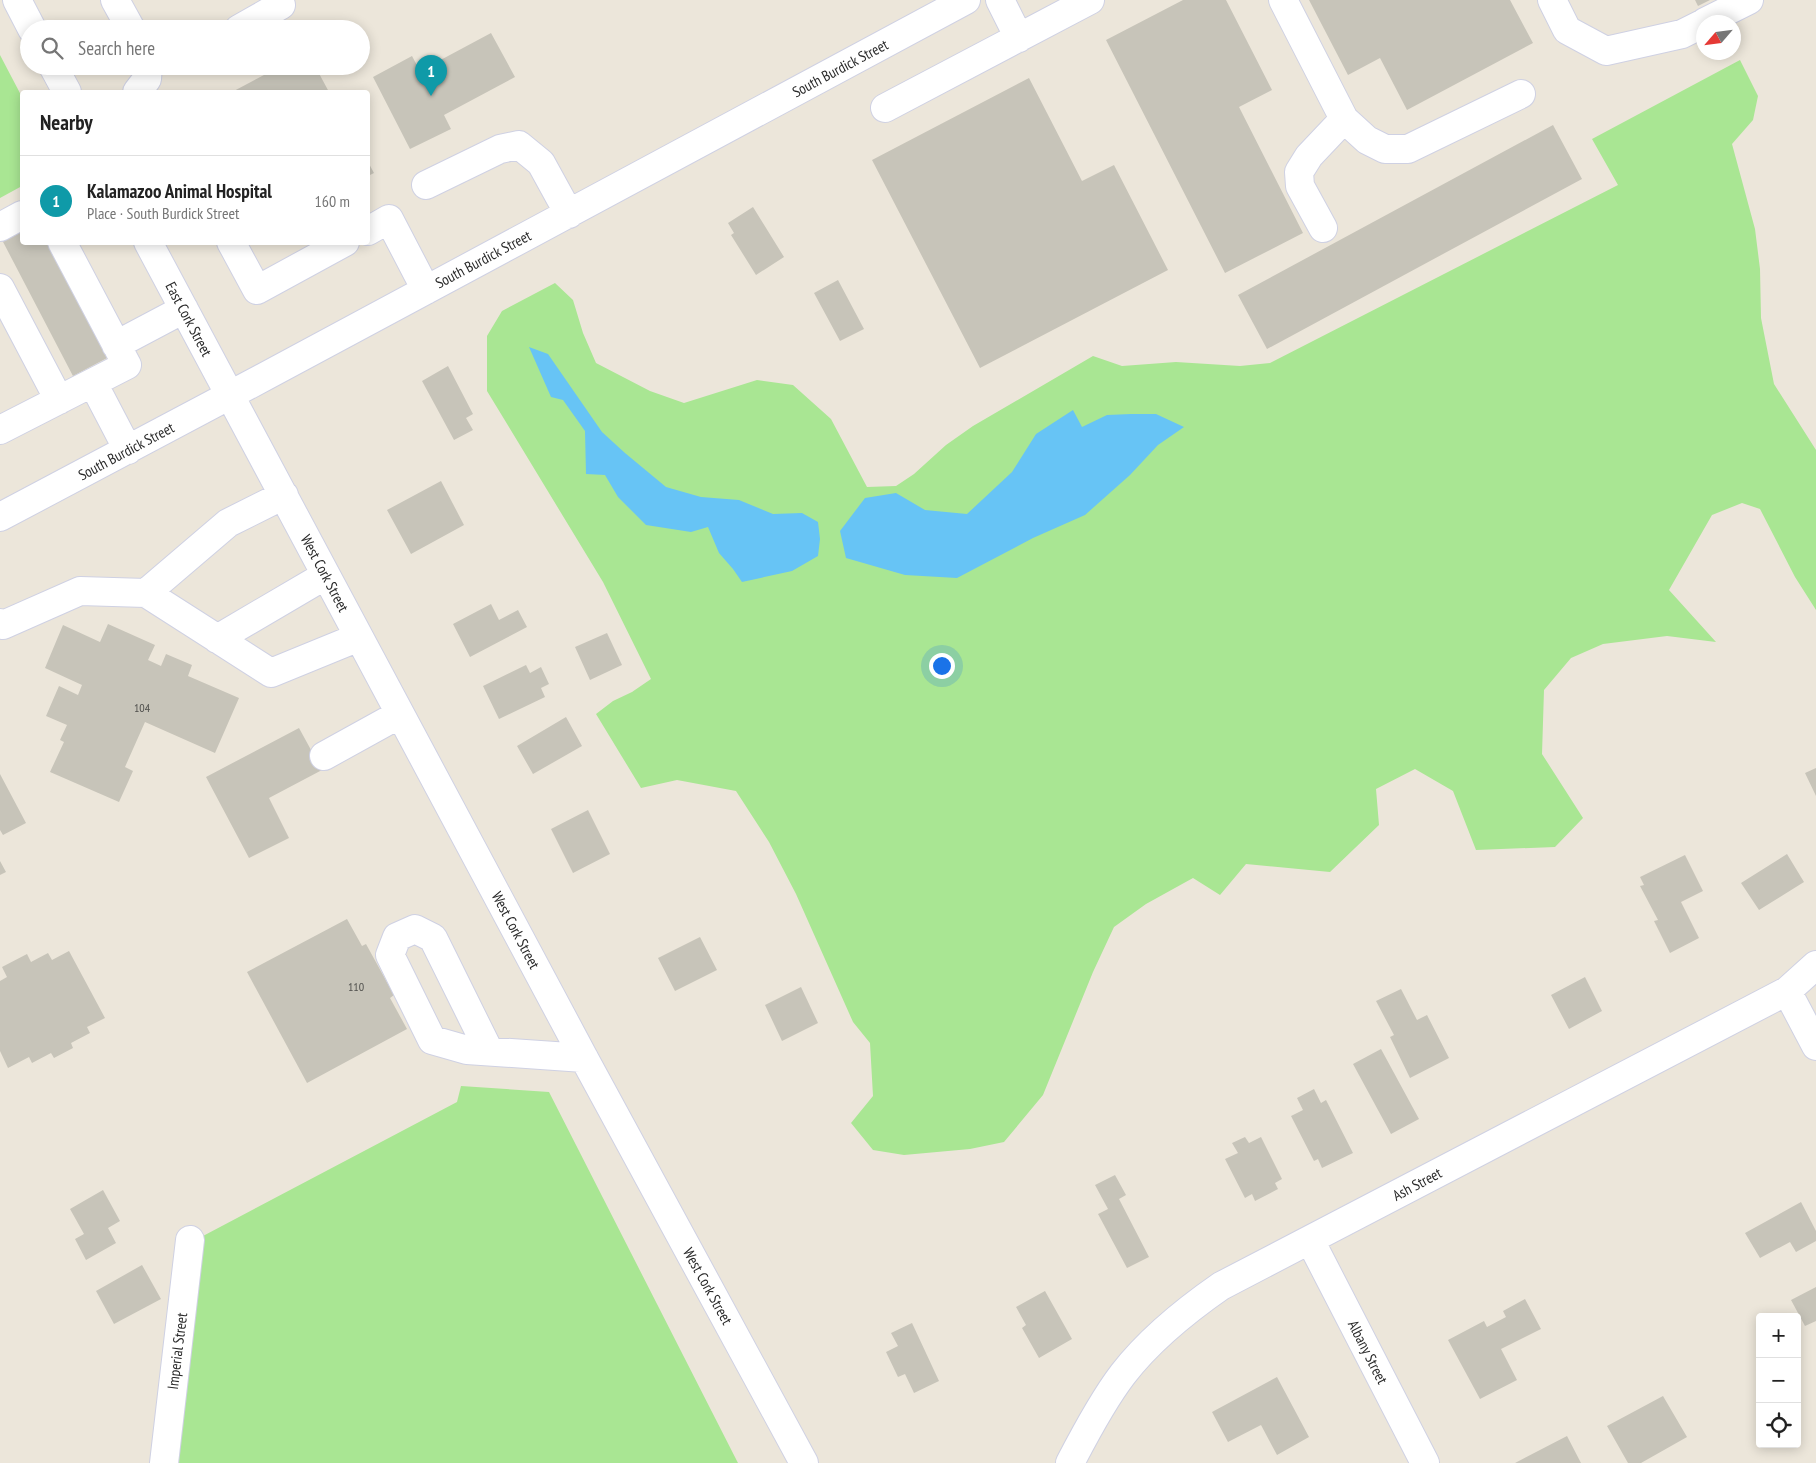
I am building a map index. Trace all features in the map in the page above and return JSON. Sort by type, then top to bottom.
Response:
[{"type":"street","points":[[17,0],[27,20]]},
{"type":"street","points":[[115,0],[126,20]]},
{"type":"street","name":"South Burdick Street","points":[[0,517],[966,0]]},
{"type":"street","points":[[1000,0],[1018,38]]},
{"type":"street","points":[[885,108],[1090,0]]},
{"type":"street","points":[[1283,0],[1344,119],[1367,140],[1386,149],[1408,149],[1521,94]]},
{"type":"street","points":[[1552,0],[1567,30],[1606,51],[1682,34],[1696,27]]},
{"type":"street","points":[[1720,15],[1749,0]]},
{"type":"street","points":[[255,20],[281,5]]},
{"type":"street","points":[[58,75],[66,90]]},
{"type":"street","points":[[1323,228],[1300,186],[1299,172],[1309,156],[1344,119]]},
{"type":"street","points":[[426,184],[500,149],[519,145],[541,163],[569,214]]},
{"type":"street","points":[[0,227],[20,215]]},
{"type":"street","points":[[370,230],[389,219],[426,290]]},
{"type":"street","points":[[0,430],[127,365],[64,245]]},
{"type":"street","name":"East Cork Street","points":[[150,245],[231,395]]},
{"type":"street","points":[[233,245],[257,290],[340,245]]},
{"type":"street","points":[[0,288],[59,400]]},
{"type":"street","points":[[116,344],[184,309]]},
{"type":"street","points":[[93,383],[128,450]]},
{"type":"street","name":"West Cork Street","points":[[231,395],[584,1058],[804,1463]]},
{"type":"street","points":[[146,593],[228,523],[284,495]]},
{"type":"street","points":[[217,638],[326,575]]},
{"type":"street","points":[[0,623],[3,625],[80,591],[146,593],[270,673],[359,637]]},
{"type":"street","points":[[324,756],[400,714]]},
{"type":"street","name":"Ash Street","points":[[1070,1463],[1086,1433],[1123,1374],[1165,1329],[1190,1307],[1221,1286],[1787,991],[1816,965]]},
{"type":"street","points":[[1787,991],[1816,1046]]},
{"type":"street","points":[[489,1052],[584,1058]]},
{"type":"street","name":"Imperial Street","points":[[164,1463],[190,1240]]},
{"type":"street","name":"Albany Street","points":[[1310,1240],[1425,1463]]},
{"type":"green space","points":[[0,55],[20,93],[20,187],[0,198]]},
{"type":"green space","points":[[1740,60],[1758,96],[1753,120],[1732,144],[1755,229],[1760,269],[1761,318],[1774,384],[1816,450],[1816,610],[1795,577],[1760,509],[1742,503],[1712,515],[1669,590],[1716,642],[1667,636],[1603,644],[1571,658],[1544,690],[1542,754],[1583,818],[1555,847],[1476,850],[1453,791],[1415,769],[1376,789],[1379,825],[1330,872],[1246,864],[1220,895],[1193,878],[1146,904],[1114,927],[1093,972],[1043,1095],[1004,1142],[970,1149],[904,1155],[873,1150],[851,1123],[873,1096],[870,1043],[853,1022],[796,894],[769,842],[736,791],[677,780],[641,788],[596,714],[613,701],[632,692],[651,679],[603,582],[487,391],[487,336],[502,311],[555,283],[573,300],[583,333],[596,363],[650,391],[684,403],[757,380],[793,385],[831,419],[867,487],[896,486],[914,474],[946,445],[973,426],[1093,356],[1122,366],[1176,362],[1240,366],[1270,363],[1618,185],[1592,139]]},
{"type":"green space","points":[[461,1086],[549,1092],[738,1463],[176,1463],[203,1236],[457,1102]]},
{"type":"water","points":[[529,347],[548,354],[602,432],[666,487],[701,497],[739,500],[773,514],[802,513],[818,522],[820,539],[818,556],[792,571],[742,582],[719,553],[708,527],[691,532],[646,525],[618,497],[605,475],[586,474],[585,431],[563,400],[551,397]]},
{"type":"water","points":[[1073,410],[1082,427],[1107,415],[1156,414],[1184,427],[1158,445],[1130,475],[1085,515],[1033,538],[957,578],[905,575],[846,558],[840,531],[865,498],[896,493],[925,510],[967,514],[1012,472],[1036,434]]},
{"type":"building","points":[[1183,0],[1226,0],[1272,90],[1239,107],[1303,233],[1225,273],[1106,40]]},
{"type":"building","points":[[1309,0],[1510,0],[1533,43],[1407,110],[1380,58],[1348,75]]},
{"type":"building","points":[[1695,0],[1710,0],[1698,6]]},
{"type":"building","points":[[491,33],[515,77],[444,115],[451,129],[410,149],[373,77],[412,56],[420,71]]},
{"type":"building","points":[[264,75],[320,75],[328,90],[236,90]]},
{"type":"building","points":[[1029,78],[1082,181],[1114,165],[1168,270],[980,368],[872,160]]},
{"type":"building","points":[[1553,125],[1582,179],[1267,349],[1238,295]]},
{"type":"building","points":[[370,166],[374,173],[370,175]]},
{"type":"building","points":[[753,207],[784,257],[756,275],[731,235],[734,233],[728,223]]},
{"type":"building","points":[[20,228],[20,245],[49,245],[107,358],[73,376],[1,238]]},
{"type":"building","points":[[838,280],[864,329],[840,341],[814,293]]},
{"type":"building","points":[[448,366],[473,414],[466,418],[473,430],[454,440],[422,381]]},
{"type":"building","points":[[441,481],[464,525],[411,554],[387,510]]},
{"type":"building","points":[[491,604],[499,620],[518,610],[527,627],[470,657],[453,624]]},
{"type":"building","points":[[108,624],[155,645],[148,660],[161,666],[166,654],[192,665],[188,676],[239,698],[215,753],[145,722],[125,767],[133,771],[119,802],[50,772],[64,742],[60,740],[67,725],[46,716],[59,686],[78,695],[82,685],[45,668],[63,625],[100,642]]},
{"type":"building","points":[[607,633],[622,665],[590,680],[575,647]]},
{"type":"building","points":[[526,665],[530,673],[541,667],[549,684],[541,688],[545,697],[499,719],[483,686]]},
{"type":"building","points":[[566,717],[582,746],[533,774],[517,746]]},
{"type":"building","points":[[299,728],[322,770],[269,798],[289,838],[249,858],[206,777]]},
{"type":"building","points":[[1816,768],[1816,796],[1805,773]]},
{"type":"building","points":[[0,774],[26,823],[3,835],[0,830]]},
{"type":"building","points":[[588,810],[610,854],[573,873],[551,829]]},
{"type":"building","points":[[1787,854],[1804,882],[1759,910],[1741,883]]},
{"type":"building","points":[[1685,855],[1703,891],[1681,902],[1699,938],[1670,953],[1654,921],[1658,920],[1640,886],[1644,885],[1640,877]]},
{"type":"building","points":[[0,861],[6,872],[0,875]]},
{"type":"building","points":[[347,919],[362,946],[366,944],[394,995],[390,998],[407,1029],[307,1083],[247,972]]},
{"type":"building","points":[[700,937],[717,970],[675,991],[658,958]]},
{"type":"building","points":[[69,951],[105,1018],[87,1027],[90,1033],[71,1043],[73,1048],[54,1058],[51,1053],[32,1063],[29,1057],[8,1068],[0,1051],[0,981],[7,977],[2,967],[27,954],[31,962],[48,953],[52,960]]},
{"type":"building","points":[[1585,977],[1602,1011],[1569,1029],[1551,995]]},
{"type":"building","points":[[801,987],[818,1023],[782,1041],[765,1005]]},
{"type":"building","points":[[1401,989],[1417,1020],[1427,1015],[1449,1058],[1410,1078],[1390,1037],[1394,1035],[1376,1001]]},
{"type":"building","points":[[1381,1049],[1419,1119],[1391,1134],[1353,1064]]},
{"type":"building","points":[[1314,1089],[1321,1103],[1326,1100],[1353,1153],[1322,1168],[1318,1159],[1314,1161],[1291,1116],[1303,1110],[1297,1098]]},
{"type":"building","points":[[1245,1137],[1249,1143],[1261,1137],[1282,1179],[1275,1183],[1278,1189],[1255,1201],[1252,1194],[1245,1198],[1225,1159],[1238,1153],[1232,1143]]},
{"type":"building","points":[[1115,1175],[1126,1195],[1119,1199],[1149,1257],[1127,1268],[1098,1214],[1108,1209],[1095,1185]]},
{"type":"building","points":[[103,1190],[120,1221],[108,1228],[116,1243],[86,1260],[75,1239],[84,1234],[70,1209]]},
{"type":"building","points":[[1801,1202],[1816,1231],[1816,1241],[1796,1252],[1790,1242],[1760,1258],[1745,1233]]},
{"type":"building","points":[[142,1265],[161,1299],[114,1324],[96,1291]]},
{"type":"building","points":[[1816,1287],[1816,1321],[1805,1326],[1801,1319],[1801,1313],[1798,1313],[1791,1300]]},
{"type":"building","points":[[1045,1291],[1072,1339],[1039,1358],[1022,1328],[1026,1325],[1016,1307]]},
{"type":"building","points":[[1525,1299],[1541,1329],[1501,1349],[1517,1380],[1480,1399],[1448,1340],[1484,1321],[1487,1327],[1506,1317],[1503,1311]]},
{"type":"building","points":[[912,1323],[939,1381],[914,1393],[905,1374],[898,1377],[886,1352],[898,1346],[891,1333]]},
{"type":"building","points":[[1277,1377],[1309,1437],[1277,1455],[1261,1425],[1228,1442],[1212,1412]]},
{"type":"building","points":[[1663,1396],[1687,1437],[1641,1463],[1628,1463],[1607,1426]]},
{"type":"building","points":[[1567,1436],[1581,1463],[1515,1463]]},
{"type":"place","name":"Kalamazoo Animal Hospital","points":[[431,96]]}]
